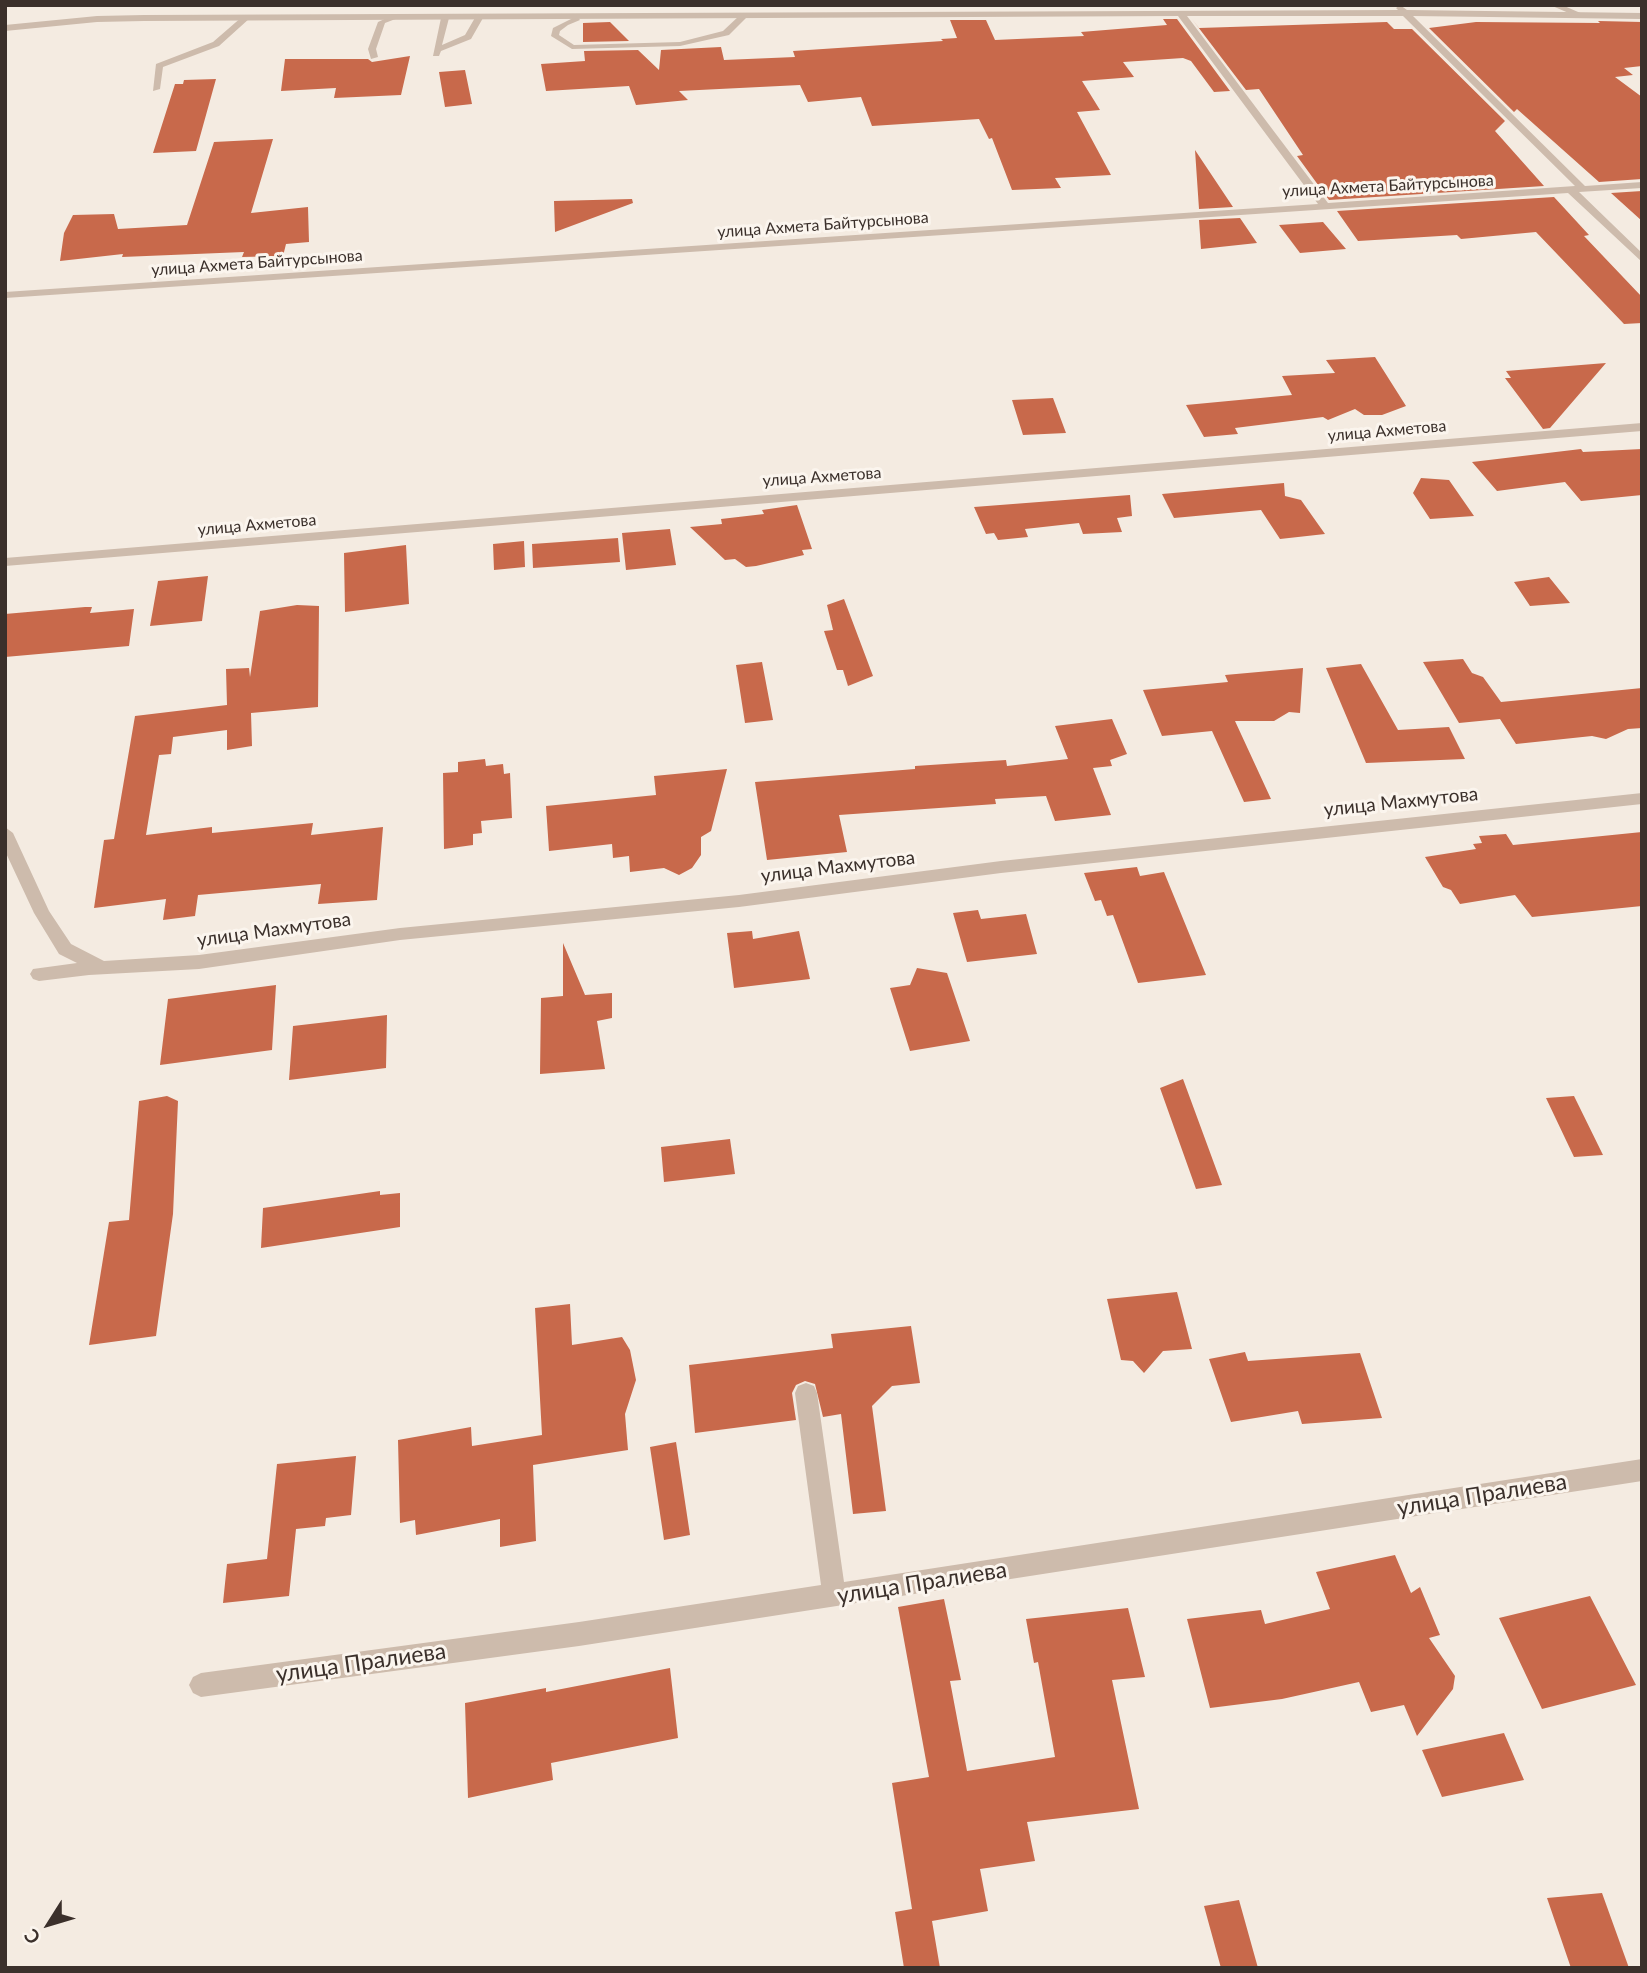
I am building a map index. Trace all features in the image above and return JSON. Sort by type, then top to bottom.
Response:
[{"type":"street","points":[[1401,9],[1642,259]]},
{"type":"street","points":[[5,28],[97,19],[1182,16],[1401,9],[1642,16]]},
{"type":"street","points":[[1182,16],[1324,205]]},
{"type":"street","name":"улица Ахмета Байтурсынова","points":[[5,295],[1642,185]]},
{"type":"street","name":"улица Ахметова","points":[[5,562],[1642,427]]},
{"type":"street","name":"улица Махмутова","points":[[39,974],[101,967],[200,962],[400,934],[739,901],[1001,867],[1642,798]]},
{"type":"street","points":[[5,833],[42,913],[65,949],[101,967]]},
{"type":"street","points":[[806,1394],[834,1596]]},
{"type":"street","name":"улица Пралиева","points":[[201,1685],[579,1634],[834,1596],[1642,1470]]},
{"type":"lane","points":[[1554,5],[1581,15]]},
{"type":"lane","points":[[577,18],[556,30],[555,36],[572,47],[680,44],[726,33],[743,17]]},
{"type":"lane","points":[[374,58],[374,41],[382,22],[394,18]]},
{"type":"lane","points":[[445,18],[437,52],[468,37],[479,18]]},
{"type":"lane","points":[[156,89],[159,66],[216,44],[246,19]]},
{"type":"building","points":[[1163,19],[1177,19],[1230,91],[1214,92],[1191,61],[1183,58],[1123,62],[1134,77],[1082,81],[1100,110],[1077,112],[1111,175],[1055,178],[1061,188],[1012,190],[992,138],[989,139],[979,119],[872,126],[861,97],[808,102],[800,85],[679,91],[688,100],[636,105],[629,86],[546,91],[541,64],[585,61],[584,51],[638,50],[659,70],[661,50],[721,47],[724,60],[795,57],[793,51],[943,41],[941,39],[957,38],[950,20],[986,20],[995,40],[1084,36],[1081,32],[1167,25]]},
{"type":"building","points":[[1192,19],[1199,28],[1387,22],[1394,29],[1412,29],[1505,121],[1495,131],[1544,186],[1329,200],[1297,156],[1303,155],[1259,89],[1246,90]]},
{"type":"building","points":[[1598,21],[1642,22],[1642,66],[1624,68],[1633,75],[1615,77],[1642,97],[1642,179],[1599,182],[1517,109],[1514,112],[1429,28],[1476,22],[1600,23]]},
{"type":"building","points":[[610,22],[629,41],[583,42],[583,23]]},
{"type":"building","points":[[410,56],[401,95],[334,98],[336,88],[281,91],[285,59],[368,59],[372,62]]},
{"type":"building","points":[[465,70],[472,104],[445,107],[439,72]]},
{"type":"building","points":[[216,79],[196,151],[153,153],[175,84],[183,84],[184,80]]},
{"type":"building","points":[[273,139],[251,213],[308,207],[309,242],[286,244],[283,256],[242,257],[244,252],[122,257],[123,254],[60,261],[64,233],[73,215],[114,214],[118,229],[187,225],[214,142]]},
{"type":"building","points":[[1195,150],[1233,207],[1199,209]]},
{"type":"building","points":[[1642,191],[1642,221],[1611,193]]},
{"type":"building","points":[[1554,197],[1589,235],[1584,236],[1642,297],[1642,323],[1624,324],[1536,232],[1461,239],[1457,235],[1358,241],[1337,211]]},
{"type":"building","points":[[632,199],[633,203],[555,232],[554,201]]},
{"type":"building","points":[[1240,218],[1257,243],[1201,249],[1199,220]]},
{"type":"building","points":[[1323,222],[1346,249],[1300,253],[1279,225]]},
{"type":"building","points":[[1375,357],[1406,406],[1382,415],[1364,415],[1355,409],[1328,420],[1323,417],[1235,428],[1238,434],[1204,437],[1186,405],[1292,395],[1282,376],[1335,373],[1326,360]]},
{"type":"building","points":[[1606,363],[1550,428],[1543,429],[1505,378],[1511,378],[1506,371]]},
{"type":"building","points":[[1053,398],[1066,433],[1023,435],[1012,400]]},
{"type":"building","points":[[1581,449],[1583,452],[1642,449],[1642,495],[1581,501],[1565,482],[1497,491],[1472,462]]},
{"type":"building","points":[[1421,478],[1449,480],[1474,516],[1430,519],[1413,493]]},
{"type":"building","points":[[1284,483],[1285,496],[1301,500],[1325,534],[1280,539],[1261,510],[1174,518],[1162,494]]},
{"type":"building","points":[[1130,495],[1132,516],[1117,518],[1122,532],[1083,534],[1079,523],[1025,529],[1028,537],[998,540],[994,533],[986,534],[974,507]]},
{"type":"building","points":[[797,505],[812,549],[802,550],[804,555],[756,566],[746,567],[735,559],[725,560],[690,527],[722,524],[721,519],[764,514],[762,510]]},
{"type":"building","points":[[670,529],[676,565],[626,570],[622,533]]},
{"type":"building","points":[[618,538],[620,562],[533,568],[532,544]]},
{"type":"building","points":[[524,541],[525,567],[494,570],[493,544]]},
{"type":"building","points":[[406,545],[409,604],[345,612],[344,553]]},
{"type":"building","points":[[208,576],[202,621],[150,626],[158,581]]},
{"type":"building","points":[[1549,577],[1570,603],[1530,606],[1514,582]]},
{"type":"building","points":[[844,599],[873,676],[848,686],[843,670],[837,670],[824,631],[833,630],[827,605]]},
{"type":"building","points":[[297,605],[319,606],[318,707],[251,713],[252,746],[227,750],[227,730],[173,737],[171,754],[159,755],[146,835],[212,827],[212,833],[313,823],[311,835],[383,827],[377,900],[318,904],[321,884],[198,895],[195,916],[163,920],[166,899],[94,908],[104,840],[114,839],[135,716],[227,705],[226,669],[249,668],[250,677],[260,611]]},
{"type":"building","points":[[92,607],[90,613],[134,609],[129,646],[5,657],[5,614]]},
{"type":"building","points":[[1463,659],[1472,673],[1483,677],[1501,702],[1642,688],[1642,728],[1628,729],[1606,739],[1592,736],[1516,744],[1500,719],[1459,723],[1423,662]]},
{"type":"building","points":[[762,662],[773,720],[745,723],[736,665]]},
{"type":"building","points":[[1361,664],[1398,730],[1449,727],[1465,759],[1366,763],[1326,668]]},
{"type":"building","points":[[1303,668],[1300,713],[1289,712],[1274,721],[1235,721],[1271,799],[1244,802],[1212,731],[1162,736],[1143,690],[1228,682],[1225,675]]},
{"type":"building","points":[[1112,719],[1127,754],[1110,760],[1112,766],[1093,768],[1111,815],[1055,821],[1046,796],[995,799],[996,804],[839,815],[847,852],[767,860],[755,782],[915,769],[915,766],[1006,760],[1007,766],[1068,759],[1055,726]]},
{"type":"building","points":[[485,759],[486,766],[503,764],[504,774],[510,773],[512,818],[481,821],[482,833],[473,834],[473,845],[444,849],[443,773],[458,772],[458,762]]},
{"type":"building","points":[[727,769],[711,831],[701,837],[701,855],[692,868],[679,875],[664,868],[630,872],[629,856],[613,858],[612,844],[549,851],[546,806],[656,795],[654,776]]},
{"type":"building","points":[[1642,832],[1642,906],[1532,917],[1515,895],[1460,904],[1451,890],[1443,887],[1425,857],[1476,849],[1473,844],[1482,843],[1479,836],[1506,834],[1513,845]]},
{"type":"building","points":[[1137,867],[1140,876],[1164,872],[1206,975],[1138,983],[1113,915],[1107,916],[1101,900],[1095,901],[1084,873]]},
{"type":"building","points":[[978,910],[981,919],[1026,914],[1037,954],[967,962],[953,913]]},
{"type":"building","points":[[752,931],[753,939],[799,931],[810,979],[734,988],[727,933]]},
{"type":"building","points":[[563,943],[585,995],[612,993],[612,1018],[597,1021],[605,1069],[540,1074],[541,998],[563,996]]},
{"type":"building","points":[[917,968],[947,973],[970,1041],[910,1051],[890,988],[910,985]]},
{"type":"building","points":[[276,985],[272,1050],[160,1065],[168,999]]},
{"type":"building","points":[[387,1015],[386,1068],[289,1080],[293,1026]]},
{"type":"building","points":[[1183,1079],[1222,1185],[1196,1189],[1160,1088]]},
{"type":"building","points":[[167,1096],[178,1101],[173,1214],[156,1336],[89,1345],[109,1222],[129,1220],[139,1101]]},
{"type":"building","points":[[1574,1096],[1603,1155],[1574,1157],[1546,1098]]},
{"type":"building","points":[[730,1139],[735,1174],[664,1182],[661,1147]]},
{"type":"building","points":[[380,1191],[380,1195],[400,1193],[400,1227],[261,1248],[263,1208]]},
{"type":"building","points":[[1177,1292],[1192,1349],[1163,1351],[1144,1373],[1133,1361],[1121,1360],[1107,1299]]},
{"type":"building","points":[[570,1304],[572,1345],[622,1337],[630,1350],[636,1380],[625,1414],[628,1450],[533,1465],[536,1541],[500,1547],[500,1519],[416,1535],[415,1520],[400,1523],[398,1440],[471,1427],[472,1446],[542,1435],[535,1308]]},
{"type":"building","points":[[911,1326],[920,1383],[892,1386],[872,1406],[886,1511],[853,1514],[841,1414],[823,1417],[815,1384],[805,1381],[796,1385],[792,1393],[796,1420],[695,1433],[689,1365],[833,1348],[831,1334]]},
{"type":"building","points":[[1245,1352],[1248,1361],[1360,1353],[1382,1418],[1302,1424],[1298,1411],[1231,1422],[1209,1359]]},
{"type":"building","points":[[676,1442],[690,1535],[664,1540],[650,1447]]},
{"type":"building","points":[[356,1456],[351,1515],[326,1518],[325,1526],[296,1529],[289,1596],[223,1603],[227,1564],[267,1559],[277,1464]]},
{"type":"building","points":[[1395,1555],[1411,1593],[1420,1587],[1440,1635],[1429,1638],[1455,1676],[1453,1689],[1417,1736],[1404,1705],[1371,1712],[1359,1682],[1282,1699],[1210,1708],[1187,1619],[1261,1610],[1265,1624],[1330,1609],[1316,1572]]},
{"type":"building","points":[[1590,1596],[1636,1685],[1542,1709],[1499,1618]]},
{"type":"building","points":[[944,1599],[961,1680],[950,1681],[967,1771],[1055,1757],[1038,1662],[1034,1663],[1026,1619],[1128,1608],[1145,1677],[1112,1680],[1139,1809],[1027,1822],[1035,1861],[980,1869],[988,1911],[932,1921],[940,1968],[904,1968],[895,1912],[912,1909],[892,1783],[929,1777],[898,1607]]},
{"type":"building","points":[[670,1668],[678,1738],[551,1763],[553,1780],[468,1798],[465,1703],[546,1688],[546,1692]]},
{"type":"building","points":[[1504,1733],[1524,1780],[1442,1797],[1422,1750]]},
{"type":"building","points":[[1602,1893],[1629,1968],[1571,1968],[1547,1898]]},
{"type":"building","points":[[1239,1900],[1258,1968],[1221,1968],[1204,1906]]}]
